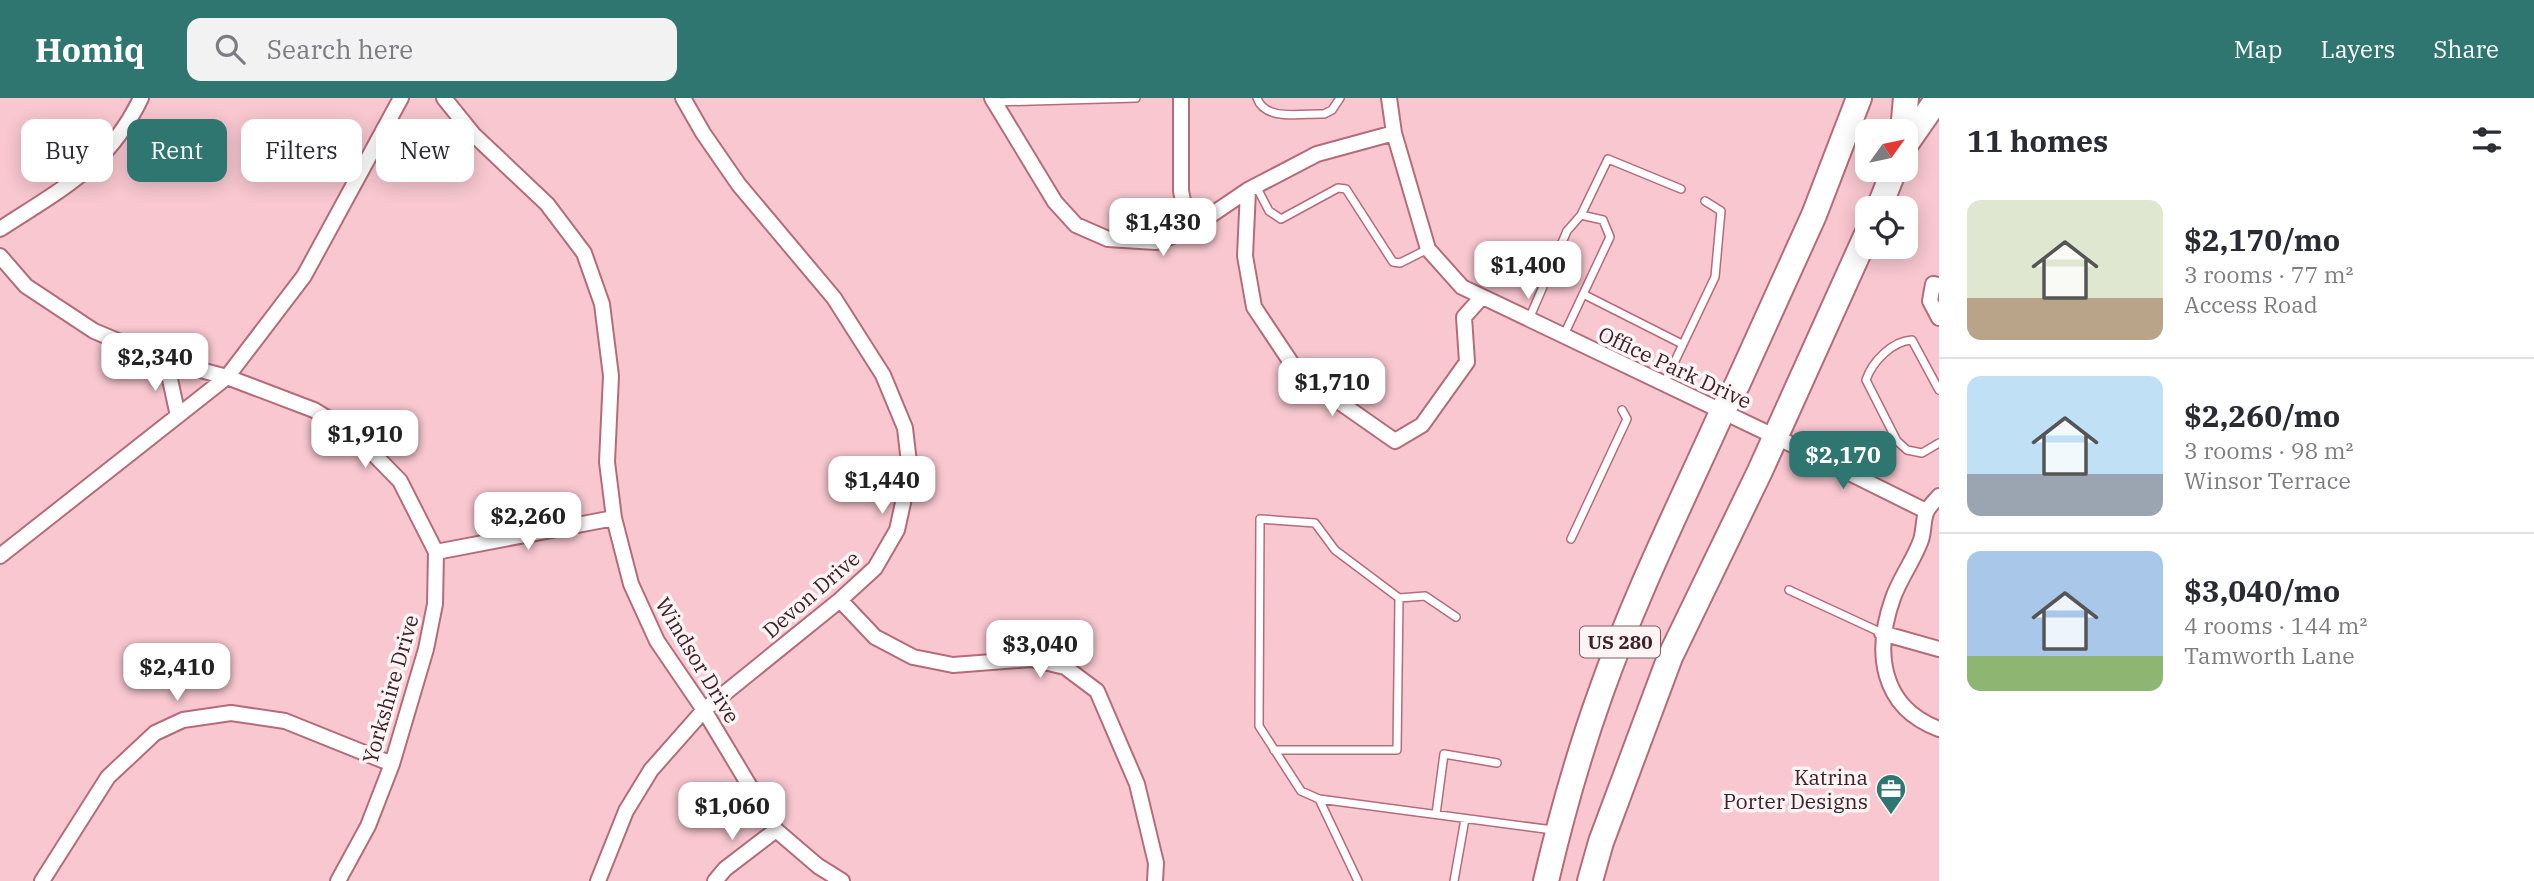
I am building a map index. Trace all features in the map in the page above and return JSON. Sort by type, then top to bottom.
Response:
[{"type":"highway","name":"US 280","points":[[1546,881],[1557,831],[1619,643],[1721,412],[1742,373],[1814,215],[1858,98]]},
{"type":"highway","points":[[1904,119],[1906,98]]},
{"type":"highway","points":[[1912,119],[1920,98]]},
{"type":"highway","points":[[1918,127],[1938,98]]},
{"type":"highway","name":"US 280","points":[[1590,881],[1619,791],[1670,657],[1760,471],[1856,259]]},
{"type":"street","points":[[0,229],[79,177],[107,152],[128,124],[141,98]]},
{"type":"street","points":[[0,556],[227,377],[304,276],[401,98]]},
{"type":"street","name":"Windsor Drive","points":[[444,98],[473,134],[547,204],[584,253],[602,304],[611,376],[607,462],[614,518],[631,584],[657,641],[704,710],[776,830],[818,866],[842,881]]},
{"type":"street","name":"Devon Drive","points":[[598,881],[626,811],[652,770],[704,710],[840,600],[875,568],[897,530],[910,471],[905,428],[883,375],[834,299],[739,185],[703,133],[683,98]]},
{"type":"street","points":[[1181,98],[1181,191],[1189,230]]},
{"type":"street","name":"Office Park Drive","points":[[1389,98],[1394,133],[1428,249],[1462,288],[1926,512]]},
{"type":"street","points":[[993,100],[1055,202],[1076,225],[1108,239],[1156,242],[1189,230],[1252,188],[1317,154],[1394,133]]},
{"type":"street","points":[[1252,188],[1245,256],[1254,307],[1298,373],[1395,441],[1422,425],[1467,362],[1464,317],[1481,298]]},
{"type":"street","name":"Yorkshire Drive","points":[[0,256],[26,286],[93,331],[166,361],[227,377],[314,410],[355,435],[400,481],[436,552],[435,604],[426,649],[392,764],[368,826],[338,881]]},
{"type":"street","points":[[1939,285],[1933,284],[1930,301],[1939,318]]},
{"type":"street","points":[[166,361],[178,416]]},
{"type":"street","points":[[1939,496],[1926,512],[1922,539],[1893,596],[1882,633],[1883,662],[1893,690],[1906,710],[1939,729]]},
{"type":"street","points":[[436,552],[614,518]]},
{"type":"street","points":[[840,600],[875,637],[913,657],[953,665],[1031,659],[1065,667],[1097,691],[1137,784],[1156,863],[1155,881]]},
{"type":"street","points":[[1882,633],[1939,649]]},
{"type":"street","points":[[42,881],[108,777],[155,733],[183,720],[231,713],[285,722],[392,764]]},
{"type":"street","points":[[715,881],[724,869],[776,830]]},
{"type":"lane","points":[[993,100],[1136,98]]},
{"type":"lane","points":[[1257,98],[1260,106],[1268,113],[1324,114],[1332,110],[1340,98]]},
{"type":"lane","points":[[1528,320],[1567,231],[1581,215],[1608,159],[1681,189]]},
{"type":"lane","points":[[1252,188],[1269,211],[1281,219],[1338,188],[1346,189],[1393,262],[1400,263],[1428,249]]},
{"type":"lane","points":[[1664,385],[1715,277],[1721,211],[1705,201]]},
{"type":"lane","points":[[1563,337],[1610,237],[1603,220],[1581,215]]},
{"type":"lane","points":[[1583,294],[1682,344]]},
{"type":"lane","points":[[1939,390],[1912,340],[1905,340],[1888,351],[1870,367],[1866,380],[1898,441],[1907,450],[1922,453],[1939,443]]},
{"type":"lane","points":[[1572,539],[1627,419],[1622,410]]},
{"type":"lane","points":[[1456,617],[1425,596],[1399,598],[1335,550],[1315,523],[1259,519],[1259,726],[1301,791],[1319,799],[1557,831]]},
{"type":"lane","points":[[1790,590],[1882,633]]},
{"type":"lane","points":[[1275,750],[1397,750],[1399,598]]},
{"type":"lane","points":[[1436,814],[1444,754],[1497,764]]},
{"type":"lane","points":[[1319,799],[1358,881]]},
{"type":"lane","points":[[1454,881],[1465,819]]},
{"type":"place","name":"Katrina Porter Designs","points":[[1891,816]]}]
